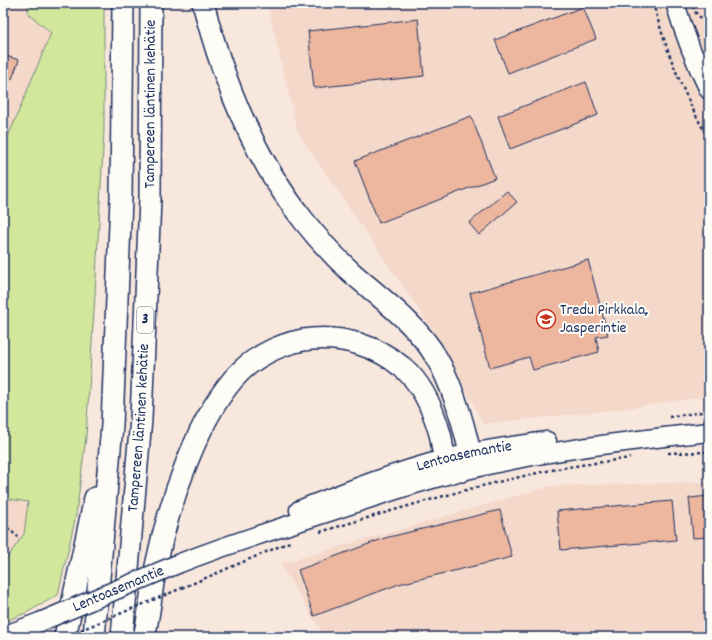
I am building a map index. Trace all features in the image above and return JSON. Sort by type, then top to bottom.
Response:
[{"type":"highway","name":"Tampereen läntinen kehätie","points":[[94,637],[112,426],[121,198],[123,3]]},
{"type":"highway","name":"Tampereen läntinen kehätie","points":[[122,637],[141,419],[150,199],[151,3]]},
{"type":"highway","points":[[203,3],[220,62],[235,102],[268,169],[285,196],[304,222],[351,272],[421,336],[436,356],[451,389],[463,423],[459,461]]},
{"type":"highway","points":[[144,637],[156,566],[165,528],[187,463],[213,408],[226,388],[241,371],[255,360],[271,351],[303,340],[316,338],[339,339],[373,349],[387,356],[402,367],[415,381],[424,394],[437,426],[459,461]]},
{"type":"highway","points":[[64,637],[112,426]]},
{"type":"main road","points":[[675,3],[683,28],[702,59],[709,90]]},
{"type":"main road","name":"Lentoasemantie","points":[[3,636],[180,563],[234,543],[289,514],[359,486],[459,461],[545,442],[709,420]]},
{"type":"main road","name":"Lentoasemantie","points":[[459,461],[548,452],[709,432]]},
{"type":"path","points":[[653,3],[675,71],[698,120],[709,139]]},
{"type":"path","points":[[692,3],[696,13],[709,26]]},
{"type":"path","points":[[669,417],[709,411]]},
{"type":"path","points":[[660,454],[709,452]]},
{"type":"path","points":[[313,534],[431,499],[491,484],[552,470],[632,458]]},
{"type":"path","points":[[3,524],[18,537]]},
{"type":"path","points":[[64,637],[298,539]]},
{"type":"shaded area","points":[[3,3],[59,3],[58,30],[3,168]]},
{"type":"shaded area","points":[[267,3],[709,3],[709,396],[622,409],[483,424],[443,345],[298,133]]},
{"type":"shaded area","points":[[709,482],[709,637],[325,637],[280,564],[551,486]]},
{"type":"shaded area","points":[[3,498],[28,502],[24,534],[7,558],[3,560]]},
{"type":"green space","points":[[28,3],[104,3],[104,131],[86,437],[76,515],[58,595],[26,613],[3,622],[3,560],[7,558],[24,534],[28,502],[3,498],[3,149],[51,33],[28,13]]},
{"type":"building","points":[[583,7],[596,39],[508,73],[495,40]]},
{"type":"building","points":[[418,19],[424,76],[314,88],[308,31]]},
{"type":"building","points":[[3,55],[19,60],[12,79],[3,76]]},
{"type":"building","points":[[586,82],[598,115],[510,149],[498,116]]},
{"type":"building","points":[[471,116],[495,178],[379,223],[355,161]]},
{"type":"building","points":[[507,191],[517,202],[479,235],[469,223]]},
{"type":"building","points":[[588,260],[608,335],[596,337],[599,352],[533,370],[529,357],[490,368],[470,293]]},
{"type":"building","points":[[709,496],[709,537],[693,538],[689,498]]},
{"type":"building","points":[[672,501],[676,540],[561,550],[557,511]]},
{"type":"building","points":[[500,510],[512,557],[399,584],[314,616],[298,570],[385,538]]},
{"type":"place","name":"Tredu Pirkkala, Jasperintie","points":[[546,319]]}]
